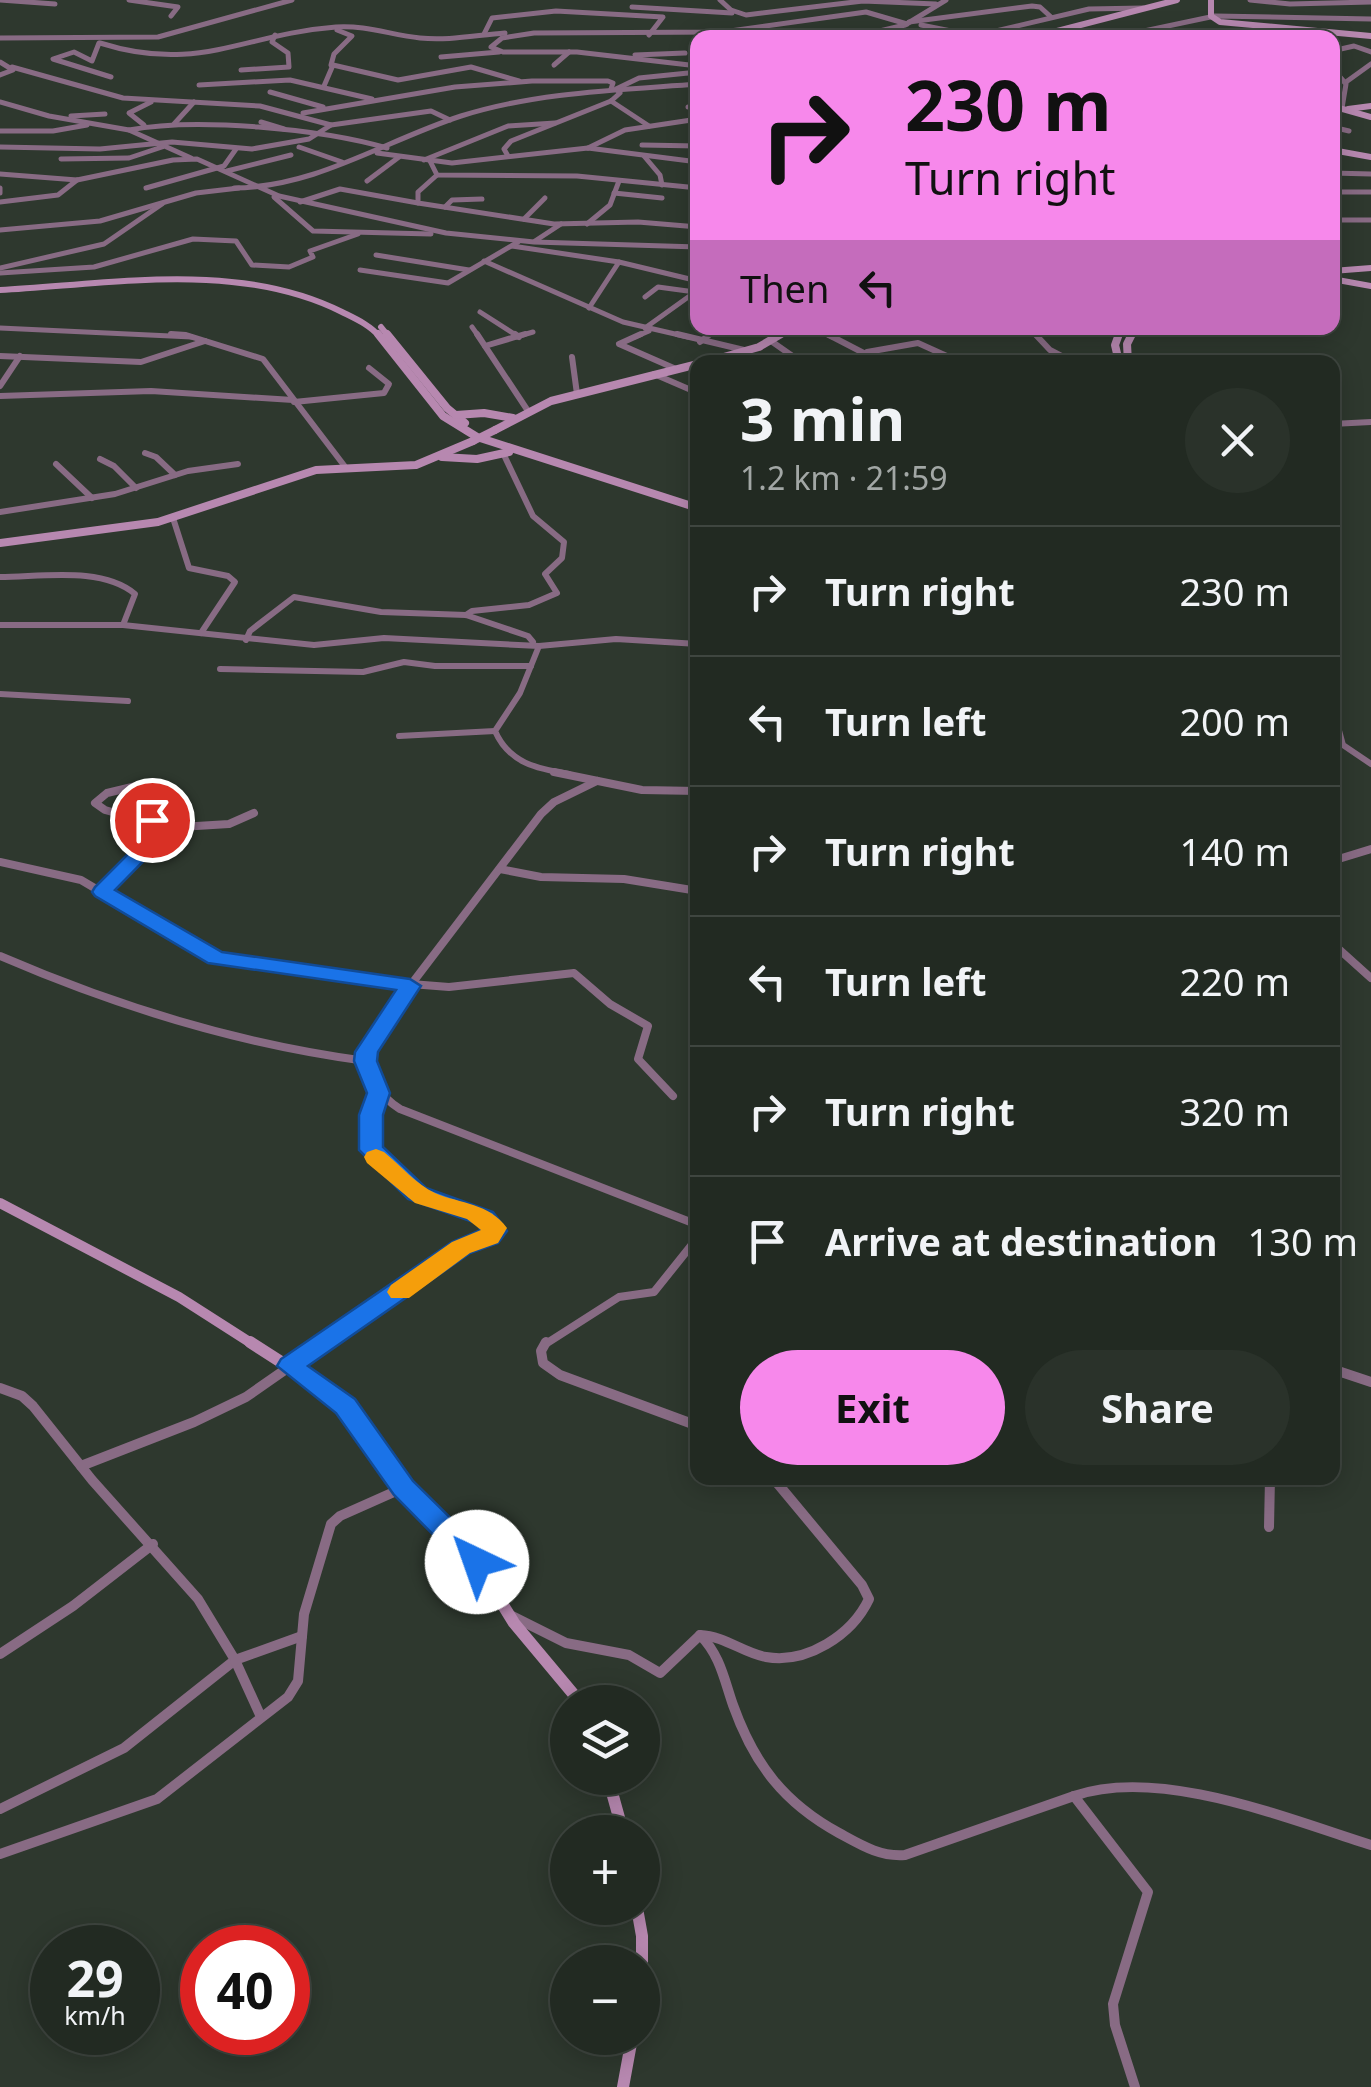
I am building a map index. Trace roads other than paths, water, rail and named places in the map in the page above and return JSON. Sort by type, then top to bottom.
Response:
[{"type":"main road","points":[[1065,30],[1178,0]]},
{"type":"main road","points":[[1211,0],[1211,16],[1225,23],[1304,30]]},
{"type":"main road","points":[[1340,33],[1371,36]]},
{"type":"main road","points":[[1348,110],[1371,106]]},
{"type":"main road","points":[[1340,108],[1371,117]]},
{"type":"main road","points":[[1340,152],[1370,158]]},
{"type":"main road","points":[[1340,273],[1371,268]]},
{"type":"main road","points":[[1340,275],[1371,280]]},
{"type":"main road","points":[[0,288],[184,276],[242,279],[308,292],[346,305],[384,329],[454,415],[465,423],[520,448],[690,502]]},
{"type":"main road","points":[[0,288],[192,279],[263,286],[316,299],[373,328],[443,416],[492,444],[690,503]]},
{"type":"main road","points":[[733,355],[782,335]]},
{"type":"main road","points":[[0,543],[174,518],[278,481],[346,468],[408,466],[441,457],[528,411],[576,394],[690,366]]},
{"type":"main road","points":[[465,423],[472,414]]},
{"type":"main road","points":[[454,415],[514,418]]},
{"type":"main road","points":[[492,444],[492,456]]},
{"type":"main road","points":[[441,457],[469,460],[514,452]]},
{"type":"main road","points":[[0,1203],[179,1298],[290,1366],[346,1406],[404,1488],[471,1553],[508,1614],[566,1685]]},
{"type":"main road","points":[[624,2087],[629,2055]]},
{"type":"street","points":[[0,0],[55,4]]},
{"type":"street","points":[[129,0],[177,6],[171,16]]},
{"type":"street","points":[[2,38],[92,40],[175,34],[292,0]]},
{"type":"street","points":[[720,0],[737,12]]},
{"type":"street","points":[[908,23],[946,0]]},
{"type":"street","points":[[1250,0],[1290,4],[1371,2]]},
{"type":"street","points":[[632,7],[753,14],[868,1],[936,4]]},
{"type":"street","points":[[881,30],[1032,6],[1040,7],[1051,17]]},
{"type":"street","points":[[1003,30],[1101,8],[1144,8]]},
{"type":"street","points":[[484,34],[492,18],[505,16],[581,12],[663,16],[649,35]]},
{"type":"street","points":[[740,30],[866,12],[951,30]]},
{"type":"street","points":[[1148,30],[1211,16],[1371,19]]},
{"type":"street","points":[[780,24],[781,30]]},
{"type":"street","points":[[92,40],[144,56],[190,59],[275,35],[332,28],[380,28],[419,38],[690,33]]},
{"type":"street","points":[[324,86],[334,54],[352,36],[332,28]]},
{"type":"street","points":[[503,52],[492,44],[502,38],[534,34]]},
{"type":"street","points":[[240,70],[289,67],[288,53],[272,42],[275,35]]},
{"type":"street","points":[[79,66],[96,59],[100,43]]},
{"type":"street","points":[[1340,49],[1354,46],[1371,52]]},
{"type":"street","points":[[86,60],[74,52],[53,58],[111,77]]},
{"type":"street","points":[[554,65],[569,52]]},
{"type":"street","points":[[441,57],[569,52],[690,68]]},
{"type":"street","points":[[620,57],[685,53]]},
{"type":"street","points":[[0,62],[96,94],[154,101],[259,104],[331,125],[429,111],[440,112],[450,120]]},
{"type":"street","points":[[1346,82],[1371,64]]},
{"type":"street","points":[[0,75],[12,72],[12,66]]},
{"type":"street","points":[[331,66],[396,80],[471,67],[522,82]]},
{"type":"street","points":[[614,89],[638,78],[690,70]]},
{"type":"street","points":[[1340,76],[1346,82],[1348,110]]},
{"type":"street","points":[[200,85],[283,80],[376,100]]},
{"type":"street","points":[[300,114],[376,100],[522,82],[608,82],[620,93],[611,101],[511,141],[504,148],[508,156]]},
{"type":"street","points":[[0,230],[94,222],[170,200],[234,188],[288,184],[450,120],[542,96],[690,84]]},
{"type":"street","points":[[270,92],[327,108]]},
{"type":"street","points":[[144,125],[129,113],[154,101]]},
{"type":"street","points":[[611,101],[651,126]]},
{"type":"street","points":[[0,102],[129,130],[272,193],[446,233]]},
{"type":"street","points":[[174,124],[194,102]]},
{"type":"street","points":[[56,117],[104,114]]},
{"type":"street","points":[[427,161],[458,144],[536,119],[556,124]]},
{"type":"street","points":[[588,148],[625,130],[690,121]]},
{"type":"street","points":[[261,122],[298,134]]},
{"type":"street","points":[[0,131],[54,131],[96,124]]},
{"type":"street","points":[[129,130],[174,124],[340,134],[387,148]]},
{"type":"street","points":[[1,147],[100,149],[164,145],[236,149],[280,146],[320,134],[331,125]]},
{"type":"street","points":[[632,152],[642,145],[651,126]]},
{"type":"street","points":[[1340,129],[1349,131]]},
{"type":"street","points":[[61,159],[130,158],[164,145]]},
{"type":"street","points":[[642,145],[690,146]]},
{"type":"street","points":[[299,147],[342,162]]},
{"type":"street","points":[[373,152],[452,163],[588,148],[690,161]]},
{"type":"street","points":[[146,188],[220,168],[236,149]]},
{"type":"street","points":[[643,154],[660,175],[662,185]]},
{"type":"street","points":[[228,172],[290,155]]},
{"type":"street","points":[[367,182],[400,156]]},
{"type":"street","points":[[0,174],[78,180],[192,159]]},
{"type":"street","points":[[427,161],[437,175]]},
{"type":"street","points":[[1340,173],[1371,174]]},
{"type":"street","points":[[418,202],[417,194],[437,175],[560,175],[690,187]]},
{"type":"street","points":[[0,202],[58,195],[78,180]]},
{"type":"street","points":[[587,224],[609,207],[619,181]]},
{"type":"street","points":[[302,201],[324,191],[345,189],[561,224],[638,222],[690,226]]},
{"type":"street","points":[[1340,192],[1371,192]]},
{"type":"street","points":[[272,193],[308,229],[690,245]]},
{"type":"street","points":[[614,194],[662,198]]},
{"type":"street","points":[[524,218],[545,198]]},
{"type":"street","points":[[445,207],[452,200],[482,199]]},
{"type":"street","points":[[0,270],[30,258],[99,246],[170,200]]},
{"type":"street","points":[[302,201],[478,236]]},
{"type":"street","points":[[1340,220],[1371,220]]},
{"type":"street","points":[[526,248],[561,224]]},
{"type":"street","points":[[0,270],[113,263],[210,237],[236,242],[252,265],[289,267],[311,258],[310,251],[358,234]]},
{"type":"street","points":[[360,270],[445,283],[520,240]]},
{"type":"street","points":[[512,246],[620,262],[690,280]]},
{"type":"street","points":[[376,254],[469,270]]},
{"type":"street","points":[[484,261],[648,329],[748,351]]},
{"type":"street","points":[[590,308],[620,262]]},
{"type":"street","points":[[645,297],[658,287],[690,290]]},
{"type":"street","points":[[676,369],[619,344],[648,329],[690,296]]},
{"type":"street","points":[[480,312],[518,336]]},
{"type":"street","points":[[472,327],[528,411]]},
{"type":"street","points":[[0,328],[186,335],[267,361],[346,468]]},
{"type":"street","points":[[485,346],[533,332]]},
{"type":"street","points":[[700,342],[709,335]]},
{"type":"street","points":[[829,335],[871,355]]},
{"type":"street","points":[[1036,335],[1060,355]]},
{"type":"street","points":[[0,356],[141,362],[205,341]]},
{"type":"street","points":[[771,342],[790,355]]},
{"type":"street","points":[[867,352],[918,342],[945,355]]},
{"type":"street","points":[[0,386],[20,356]]},
{"type":"street","points":[[572,357],[576,394]]},
{"type":"street","points":[[0,396],[133,391],[294,401],[380,395],[389,384],[368,368]]},
{"type":"street","points":[[654,374],[690,390]]},
{"type":"street","points":[[1340,424],[1371,422]]},
{"type":"street","points":[[466,616],[472,611],[544,602],[558,593],[546,574],[562,558],[564,542],[533,516],[504,453]]},
{"type":"street","points":[[145,454],[156,456],[175,475]]},
{"type":"street","points":[[100,460],[114,466],[136,488]]},
{"type":"street","points":[[56,464],[92,498]]},
{"type":"street","points":[[0,512],[92,498],[175,475],[238,464]]},
{"type":"street","points":[[174,518],[189,568],[230,577],[235,582],[201,633]]},
{"type":"street","points":[[0,577],[124,583],[135,594],[123,625]]},
{"type":"street","points":[[246,640],[250,630],[294,596],[381,612],[413,610],[466,616],[530,636],[536,644],[532,666],[496,731]]},
{"type":"street","points":[[0,625],[123,625],[314,644],[384,638],[536,644],[616,640],[690,644]]},
{"type":"street","points":[[220,669],[287,674],[367,672],[388,662],[532,666]]},
{"type":"street","points":[[0,694],[128,701]]},
{"type":"street","points":[[399,736],[496,731]]},
{"type":"street","points":[[496,731],[510,754],[525,764],[638,792],[690,791]]},
{"type":"street","points":[[1340,739],[1344,748],[1371,764]]},
{"type":"street","points":[[597,781],[548,806],[410,986],[369,1046],[366,1061],[378,1093],[400,1108],[690,1222]]},
{"type":"street","points":[[153,782],[106,793],[96,805],[166,827],[229,824],[254,812]]},
{"type":"street","points":[[102,892],[166,827]]},
{"type":"street","points":[[1340,859],[1371,849]]},
{"type":"street","points":[[0,862],[76,878],[216,958],[410,986],[475,986],[574,972],[610,1004],[648,1026],[638,1059],[674,1096]]},
{"type":"street","points":[[500,870],[541,877],[639,881],[690,891]]},
{"type":"street","points":[[1340,950],[1371,978]]},
{"type":"street","points":[[0,956],[170,1020],[366,1061]]},
{"type":"street","points":[[81,1466],[215,1413],[254,1392],[461,1248],[489,1238],[495,1231],[484,1218],[417,1194],[373,1154],[371,1115],[378,1093]]},
{"type":"street","points":[[690,1247],[654,1292],[619,1298],[545,1343],[541,1351],[544,1364],[560,1375],[690,1423]]},
{"type":"street","points":[[1340,1372],[1371,1382]]},
{"type":"street","points":[[0,1388],[22,1396],[34,1406],[217,1625],[261,1717]]},
{"type":"street","points":[[508,1614],[566,1643],[629,1655],[660,1673],[669,1668],[681,1648],[700,1635],[718,1636],[766,1658],[788,1657],[820,1645],[855,1624],[869,1599],[862,1585],[779,1485]]},
{"type":"street","points":[[1269,1527],[1270,1485]]},
{"type":"street","points":[[0,1854],[151,1802],[294,1690],[307,1604],[331,1524],[340,1516],[404,1488]]},
{"type":"street","points":[[0,1654],[73,1606],[152,1544]]},
{"type":"street","points":[[700,1635],[718,1655],[734,1710],[762,1774],[814,1820],[879,1854],[905,1855],[1089,1788],[1172,1790],[1371,1845]]},
{"type":"street","points":[[0,1810],[124,1748],[235,1660],[302,1636]]},
{"type":"street","points":[[1074,1796],[1148,1892],[1113,2004],[1115,2025],[1135,2087]]}]
